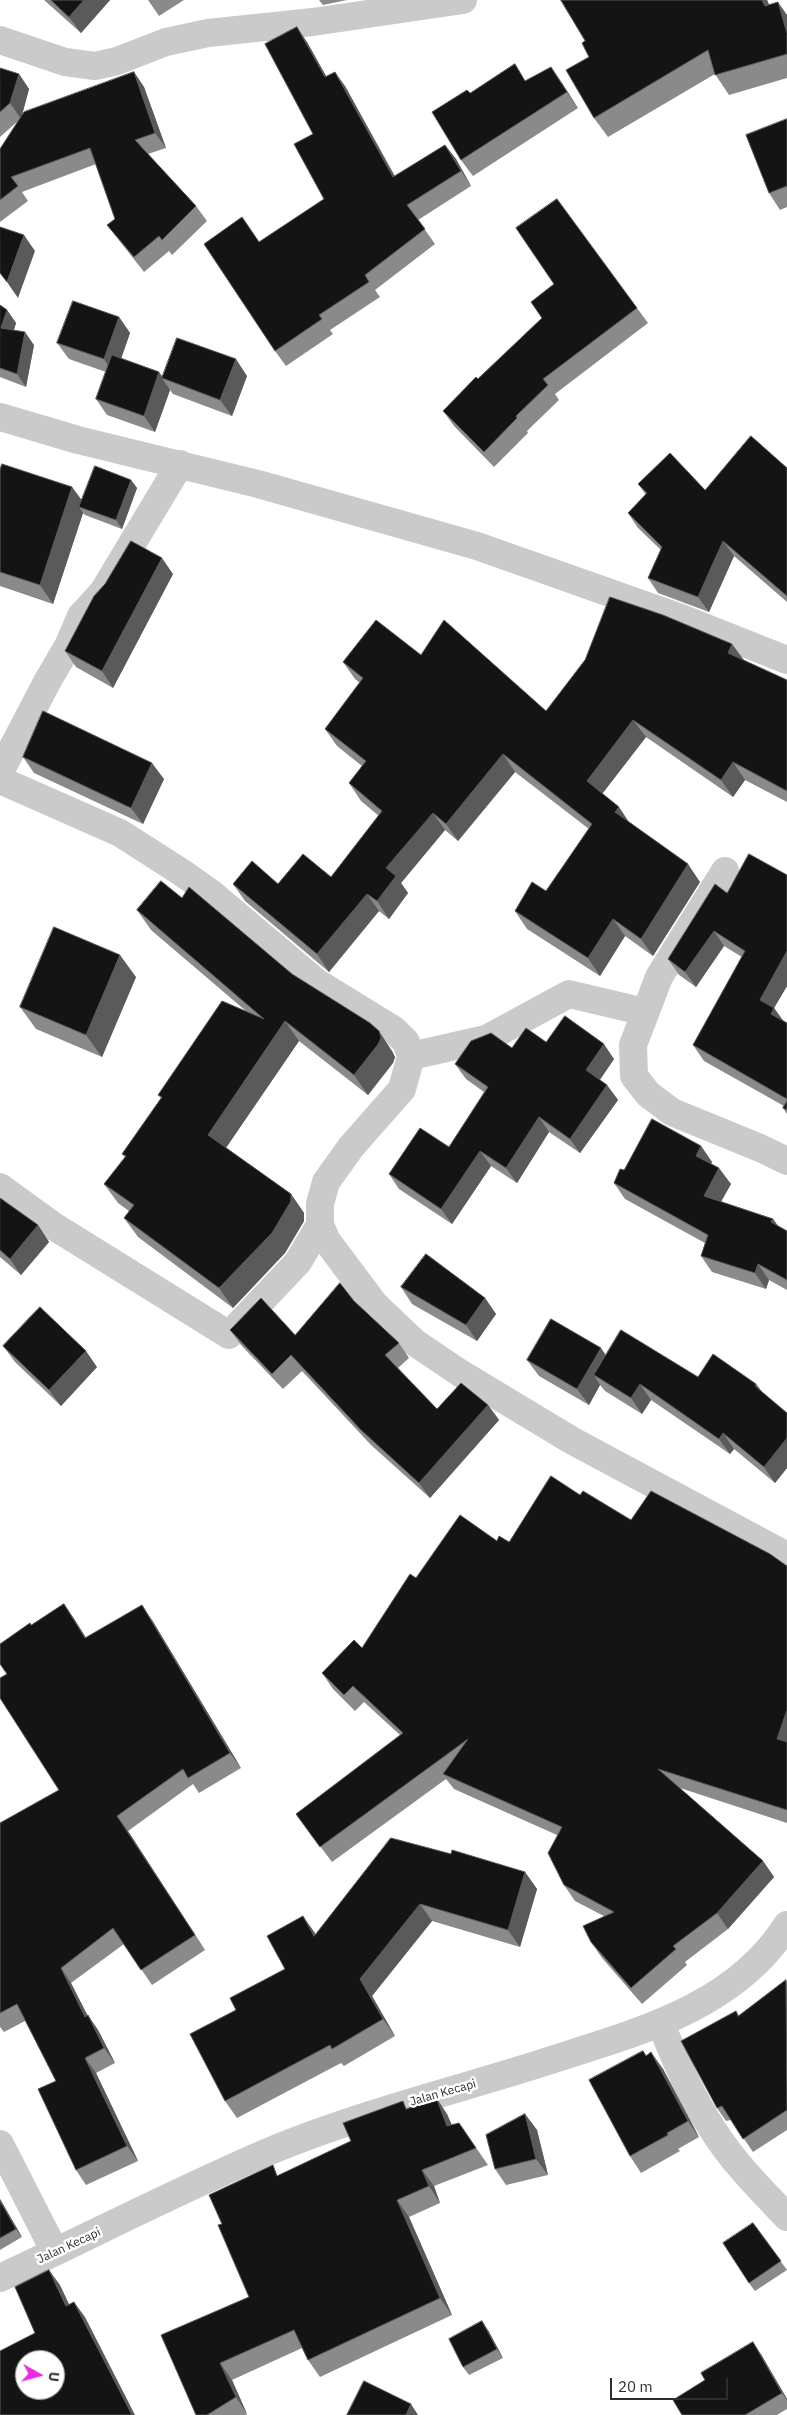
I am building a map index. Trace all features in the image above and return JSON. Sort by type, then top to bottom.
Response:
[{"type":"street","points":[[0,40],[65,62],[95,66],[117,61],[166,42],[208,33],[313,22],[463,0]]},
{"type":"street","points":[[0,417],[78,440],[180,464],[478,546],[681,618],[787,660]]},
{"type":"street","points":[[0,772],[68,646],[81,616],[102,592],[180,464]]},
{"type":"street","points":[[0,780],[120,833],[181,872],[212,894],[316,982],[394,1030],[406,1042],[411,1056],[402,1089],[351,1147],[326,1182],[320,1204],[320,1225],[337,1256],[370,1298],[414,1342],[460,1373],[571,1440],[787,1556]]},
{"type":"street","points":[[725,871],[659,977],[633,1045],[634,1076],[648,1094],[672,1112],[787,1161]]},
{"type":"street","points":[[411,1056],[486,1039],[569,994],[645,1012]]},
{"type":"street","points":[[0,1187],[55,1227],[229,1335],[298,1262],[320,1225]]},
{"type":"street","name":"Jalan Kecapi","points":[[0,2278],[271,2151],[380,2112],[494,2078],[661,2024],[694,2008],[732,1984],[777,1941],[787,1924]]},
{"type":"street","points":[[661,2024],[684,2081],[713,2131],[763,2192],[787,2217]]},
{"type":"street","points":[[0,2144],[55,2252]]},
{"type":"building","points":[[51,0],[84,0],[69,17]]},
{"type":"building","points":[[561,0],[762,0],[765,6],[778,2],[787,33],[787,54],[715,75],[708,50],[594,118],[566,70],[589,57],[582,43],[585,41]]},
{"type":"building","points":[[297,27],[325,77],[335,72],[393,177],[445,145],[461,171],[407,205],[425,229],[365,275],[369,282],[319,315],[322,319],[275,351],[204,244],[242,217],[259,242],[324,199],[294,144],[313,134],[265,44]]},
{"type":"building","points":[[515,64],[525,81],[551,67],[567,92],[461,160],[432,112],[467,90],[470,93]]},
{"type":"building","points":[[0,68],[19,74],[10,103],[0,112]]},
{"type":"building","points":[[134,72],[155,133],[135,140],[196,206],[162,240],[159,236],[134,257],[107,225],[115,219],[90,148],[11,177],[18,186],[0,200],[0,149],[24,112]]},
{"type":"building","points":[[787,119],[787,186],[769,193],[746,135]]},
{"type":"building","points":[[557,199],[637,308],[543,379],[548,385],[516,416],[517,418],[484,452],[443,411],[476,377],[478,379],[542,318],[531,302],[554,284],[516,228]]},
{"type":"building","points":[[0,227],[24,235],[7,282],[0,273]]},
{"type":"building","points":[[73,301],[119,317],[104,359],[57,343]]},
{"type":"building","points":[[0,305],[7,310],[1,328],[25,332],[17,374],[0,368]]},
{"type":"building","points":[[177,338],[236,359],[220,400],[162,378]]},
{"type":"building","points":[[112,355],[159,372],[144,416],[96,399]]},
{"type":"building","points":[[751,436],[787,468],[787,596],[723,541],[698,597],[648,578],[662,547],[628,513],[647,493],[638,484],[670,453],[705,490]]},
{"type":"building","points":[[2,464],[72,487],[40,585],[0,572],[0,470]]},
{"type":"building","points":[[95,466],[131,480],[116,520],[79,507]]},
{"type":"building","points":[[131,541],[162,558],[102,671],[65,651],[94,596],[105,584]]},
{"type":"building","points":[[610,597],[663,615],[732,644],[728,653],[787,680],[787,791],[733,762],[721,780],[633,720],[587,781],[619,807],[615,812],[688,864],[641,939],[613,919],[588,958],[515,911],[532,882],[546,891],[592,824],[503,754],[446,824],[433,813],[386,868],[396,876],[377,901],[367,894],[317,954],[233,884],[252,861],[278,884],[303,854],[331,877],[382,811],[349,783],[366,761],[325,729],[363,678],[343,662],[376,620],[421,655],[444,620],[546,711],[585,660]]},
{"type":"building","points":[[43,711],[152,763],[131,808],[23,757]]},
{"type":"building","points":[[749,854],[787,875],[787,951],[760,1000],[774,1008],[771,1014],[787,1023],[787,1099],[693,1045],[745,951],[714,931],[685,972],[668,959],[715,884],[727,893]]},
{"type":"building","points":[[161,881],[182,898],[189,887],[292,974],[370,1023],[379,1031],[381,1037],[379,1043],[354,1075],[285,1021],[208,1135],[291,1194],[291,1201],[272,1233],[219,1288],[124,1218],[134,1205],[104,1184],[126,1156],[122,1154],[162,1097],[158,1095],[222,1001],[264,1019],[137,910]]},
{"type":"building","points":[[54,927],[120,955],[86,1035],[20,1007]]},
{"type":"building","points":[[565,1016],[604,1044],[586,1070],[607,1085],[570,1139],[539,1117],[506,1168],[480,1151],[441,1209],[389,1174],[420,1128],[449,1147],[488,1087],[455,1064],[471,1041],[491,1033],[512,1048],[526,1028],[546,1042]]},
{"type":"building","points":[[787,1101],[787,1110],[783,1108]]},
{"type":"building","points":[[652,1119],[701,1146],[696,1156],[719,1168],[704,1196],[773,1219],[771,1222],[787,1231],[787,1280],[758,1264],[755,1273],[701,1256],[708,1235],[614,1183],[620,1169],[624,1170]]},
{"type":"building","points":[[0,1198],[38,1225],[10,1259],[0,1250]]},
{"type":"building","points":[[426,1254],[485,1298],[466,1325],[401,1287]]},
{"type":"building","points":[[340,1283],[354,1301],[399,1343],[385,1355],[437,1409],[461,1383],[488,1405],[419,1483],[361,1430],[291,1355],[272,1374],[230,1330],[261,1298],[295,1335]]},
{"type":"building","points":[[40,1307],[86,1351],[49,1390],[3,1346]]},
{"type":"building","points":[[551,1319],[601,1348],[577,1389],[527,1360]]},
{"type":"building","points":[[621,1330],[698,1377],[713,1354],[756,1384],[755,1386],[787,1413],[787,1438],[764,1467],[723,1433],[719,1439],[640,1384],[631,1398],[594,1375]]},
{"type":"building","points":[[551,1476],[580,1495],[583,1491],[631,1520],[651,1491],[770,1554],[787,1566],[787,1710],[777,1739],[787,1742],[787,1810],[658,1769],[763,1861],[717,1913],[673,1946],[676,1949],[631,1988],[591,1942],[583,1926],[614,1912],[564,1885],[548,1853],[562,1827],[443,1774],[468,1739],[320,1847],[296,1814],[403,1733],[353,1686],[344,1695],[322,1673],[354,1640],[362,1648],[410,1574],[416,1578],[460,1515],[497,1541],[499,1536],[509,1542]]},
{"type":"building","points":[[64,1604],[85,1638],[142,1605],[230,1753],[188,1778],[183,1769],[117,1816],[195,1935],[141,1970],[113,1928],[61,1968],[85,2017],[88,2015],[104,2048],[85,2058],[127,2146],[76,2170],[38,2089],[56,2081],[17,2004],[0,2013],[0,1823],[59,1790],[0,1698],[0,1678],[7,1674],[0,1664],[0,1644],[30,1623],[31,1625]]},
{"type":"building","points":[[391,1838],[451,1854],[452,1850],[525,1872],[508,1930],[420,1904],[360,1979],[383,2019],[332,2049],[330,2045],[225,2101],[190,2034],[236,2010],[230,1998],[285,1969],[267,1936],[303,1916],[314,1936]]},
{"type":"building","points":[[786,1980],[787,2110],[743,2139],[722,2106],[717,2108],[681,2041],[736,2011],[738,2016]]},
{"type":"building","points":[[643,2051],[646,2056],[651,2052],[688,2121],[667,2133],[668,2135],[630,2156],[589,2080]]},
{"type":"building","points":[[436,2097],[447,2126],[459,2123],[476,2148],[422,2170],[429,2186],[397,2200],[440,2298],[308,2360],[294,2330],[220,2363],[236,2397],[207,2415],[196,2415],[161,2335],[249,2297],[218,2225],[222,2224],[209,2195],[273,2165],[277,2176],[351,2141],[343,2123],[403,2101],[406,2109]]},
{"type":"building","points":[[525,2114],[536,2159],[495,2169],[486,2135]]},
{"type":"building","points":[[0,2201],[16,2229],[0,2238]]},
{"type":"building","points":[[753,2223],[781,2261],[749,2283],[723,2243]]},
{"type":"building","points":[[49,2270],[66,2306],[74,2302],[132,2415],[0,2415],[0,2351],[35,2333],[15,2287]]},
{"type":"building","points":[[482,2321],[497,2349],[463,2367],[449,2339]]},
{"type":"building","points":[[753,2342],[782,2393],[745,2415],[682,2415],[673,2400],[705,2380],[701,2373]]},
{"type":"building","points":[[364,2381],[411,2404],[406,2415],[347,2415]]}]
